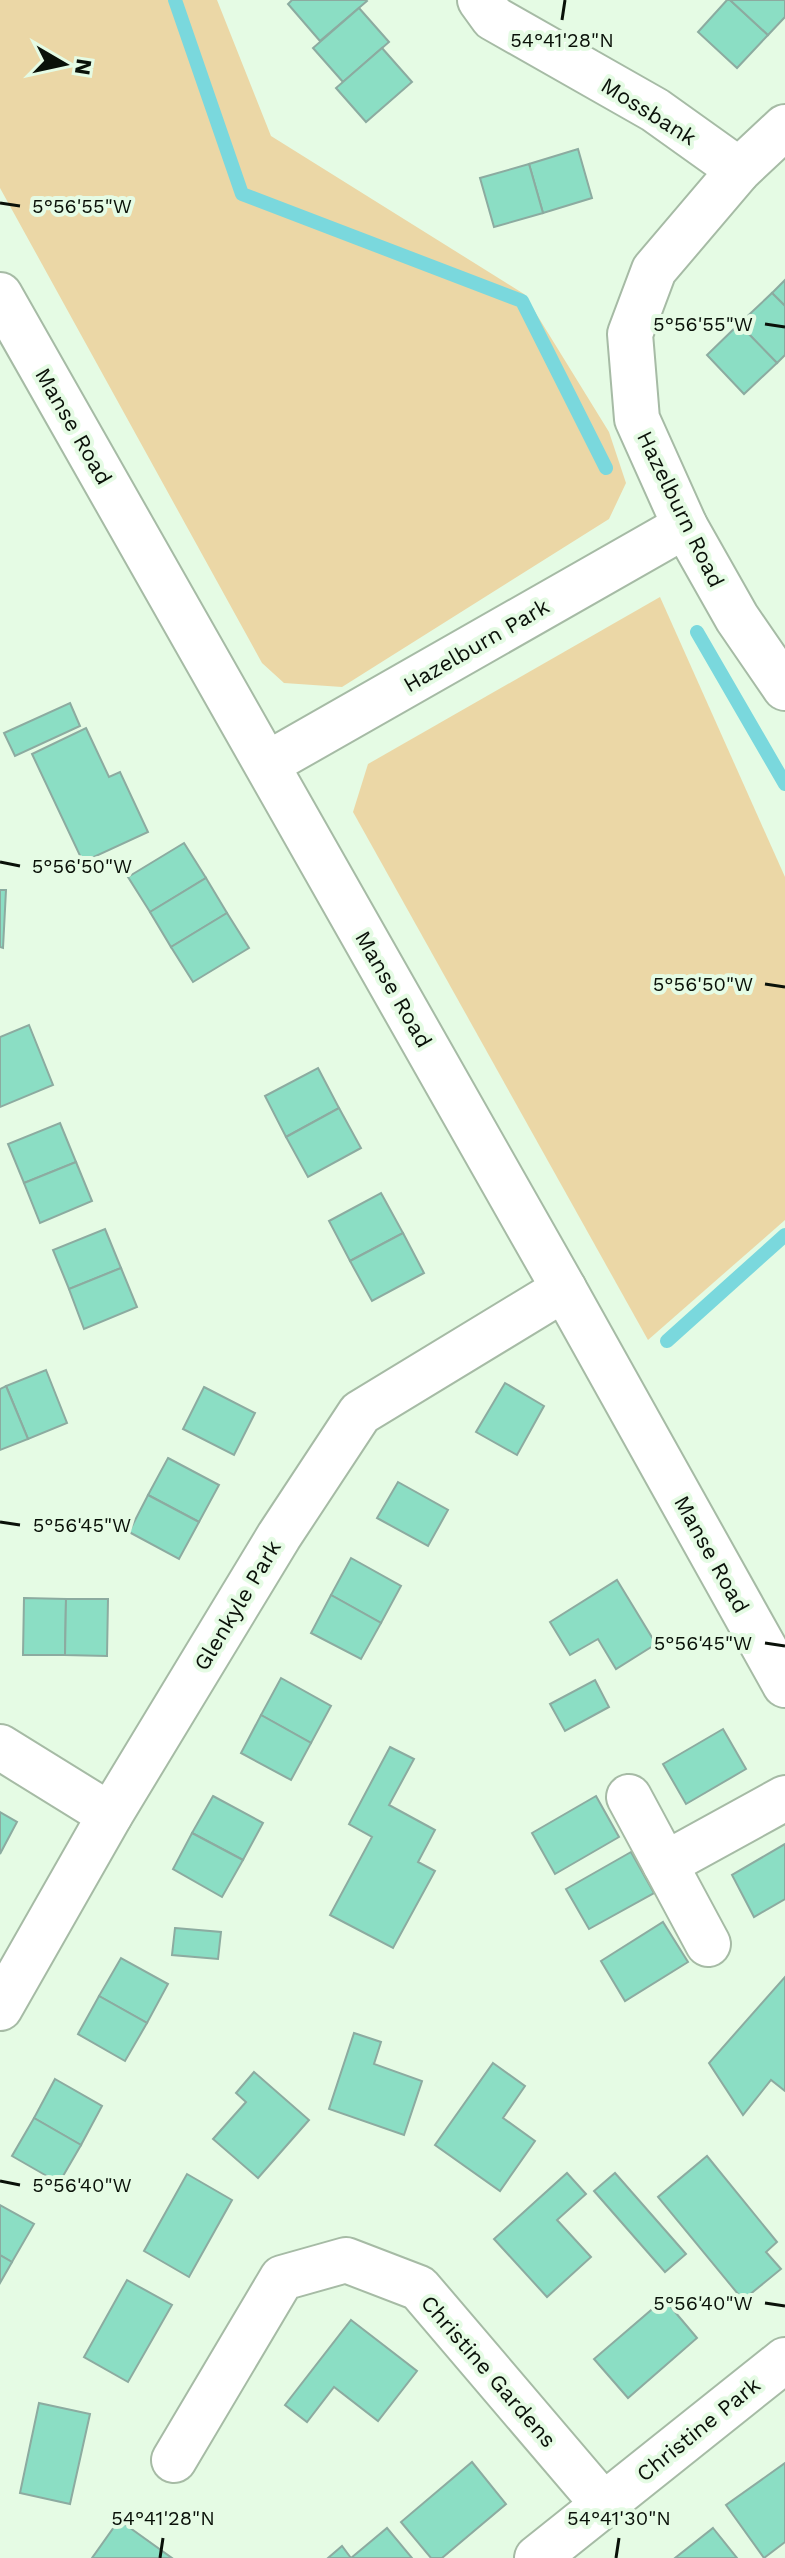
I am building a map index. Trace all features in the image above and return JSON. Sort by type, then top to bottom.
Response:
[{"type":"street","name":"Mossbank","points":[[480,0],[493,18],[655,110],[739,170]]},
{"type":"street","name":"Hazelburn Road","points":[[785,127],[739,170],[654,270],[630,334],[637,419],[685,526],[737,618],[785,688]]},
{"type":"street","name":"Manse Road","points":[[0,295],[785,1685]]},
{"type":"street","name":"Hazelburn Park","points":[[267,764],[685,526]]},
{"type":"street","name":"Glenkyle Park","points":[[0,2008],[110,1815],[279,1536],[360,1413],[564,1289]]},
{"type":"street","points":[[0,1747],[110,1815]]},
{"type":"street","points":[[629,1797],[708,1944]]},
{"type":"street","points":[[665,1864],[785,1798]]},
{"type":"street","name":"Christine Gardens","points":[[174,2460],[282,2278],[346,2260],[419,2288],[604,2505]]},
{"type":"street","name":"Christine Park","points":[[537,2558],[785,2360]]},
{"type":"shaded area","points":[[0,0],[217,0],[271,136],[524,294],[609,432],[626,483],[609,519],[342,687],[284,683],[262,663],[0,188]]},
{"type":"shaded area","points":[[660,597],[785,877],[785,1220],[648,1340],[353,812],[368,764]]},
{"type":"building","points":[[292,0],[367,1],[320,41],[288,4]]},
{"type":"building","points":[[727,0],[768,35],[737,68],[698,32]]},
{"type":"building","points":[[730,0],[785,0],[785,17],[768,35]]},
{"type":"building","points":[[359,8],[389,42],[343,82],[313,48]]},
{"type":"building","points":[[382,48],[412,82],[366,122],[336,88]]},
{"type":"building","points":[[578,149],[592,198],[543,213],[529,164]]},
{"type":"building","points":[[529,164],[543,213],[494,227],[480,178]]},
{"type":"building","points":[[785,280],[785,306],[772,293]]},
{"type":"building","points":[[772,293],[785,306],[785,355],[777,363],[739,324]]},
{"type":"building","points":[[739,324],[777,363],[744,394],[707,355]]},
{"type":"building","points":[[70,703],[80,726],[15,756],[4,733]]},
{"type":"building","points":[[86,728],[109,777],[120,772],[148,832],[83,862],[32,754]]},
{"type":"building","points":[[184,843],[206,878],[150,912],[128,877]]},
{"type":"building","points":[[206,878],[227,913],[171,947],[150,912]]},
{"type":"building","points":[[0,890],[6,890],[3,948],[0,947]]},
{"type":"building","points":[[227,913],[249,948],[193,982],[171,947]]},
{"type":"building","points":[[29,1025],[53,1085],[0,1107],[0,1037]]},
{"type":"building","points":[[318,1068],[339,1108],[286,1137],[265,1096]]},
{"type":"building","points":[[339,1108],[361,1148],[308,1177],[286,1137]]},
{"type":"building","points":[[60,1123],[76,1162],[24,1183],[8,1144]]},
{"type":"building","points":[[76,1162],[92,1201],[40,1223],[24,1183]]},
{"type":"building","points":[[381,1193],[403,1233],[350,1261],[329,1221]]},
{"type":"building","points":[[105,1229],[121,1268],[69,1289],[53,1250]]},
{"type":"building","points":[[403,1233],[424,1273],[372,1301],[350,1261]]},
{"type":"building","points":[[121,1268],[137,1307],[84,1329],[69,1289]]},
{"type":"building","points":[[46,1370],[67,1423],[28,1439],[6,1386]]},
{"type":"building","points":[[505,1383],[544,1406],[517,1455],[476,1432]]},
{"type":"building","points":[[6,1386],[28,1439],[0,1450],[0,1389]]},
{"type":"building","points":[[204,1387],[255,1413],[234,1455],[183,1429]]},
{"type":"building","points":[[168,1458],[219,1485],[199,1522],[148,1495]]},
{"type":"building","points":[[398,1482],[448,1510],[428,1546],[377,1518]]},
{"type":"building","points":[[148,1495],[199,1522],[179,1559],[129,1532]]},
{"type":"building","points":[[351,1558],[401,1586],[381,1623],[331,1595]]},
{"type":"building","points":[[617,1580],[656,1644],[616,1669],[598,1639],[570,1655],[550,1622]]},
{"type":"building","points":[[331,1595],[381,1623],[361,1659],[311,1633]]},
{"type":"building","points":[[24,1598],[66,1599],[65,1655],[23,1655]]},
{"type":"building","points":[[66,1599],[108,1599],[107,1656],[65,1655]]},
{"type":"building","points":[[281,1678],[331,1706],[311,1743],[261,1715]]},
{"type":"building","points":[[595,1680],[609,1707],[565,1731],[550,1704]]},
{"type":"building","points":[[261,1715],[311,1743],[291,1780],[241,1753]]},
{"type":"building","points":[[723,1729],[746,1769],[686,1804],[663,1764]]},
{"type":"building","points":[[390,1747],[414,1759],[389,1805],[435,1830],[418,1862],[435,1871],[393,1948],[330,1915],[372,1837],[349,1824]]},
{"type":"building","points":[[213,1796],[263,1823],[243,1860],[192,1833]]},
{"type":"building","points":[[596,1796],[619,1837],[555,1874],[532,1833]]},
{"type":"building","points":[[0,1812],[17,1822],[0,1854]]},
{"type":"building","points":[[192,1833],[243,1860],[222,1897],[173,1869]]},
{"type":"building","points":[[785,1844],[785,1899],[754,1917],[732,1875]]},
{"type":"building","points":[[631,1852],[654,1893],[589,1929],[566,1889]]},
{"type":"building","points":[[663,1922],[688,1962],[625,2001],[601,1961]]},
{"type":"building","points":[[175,1928],[221,1932],[218,1959],[172,1955]]},
{"type":"building","points":[[121,1958],[168,1984],[147,2023],[99,1996]]},
{"type":"building","points":[[785,1977],[785,2091],[771,2080],[743,2115],[709,2063]]},
{"type":"building","points":[[99,1996],[147,2023],[125,2061],[78,2034]]},
{"type":"building","points":[[354,2033],[381,2042],[374,2064],[422,2081],[404,2135],[329,2109]]},
{"type":"building","points":[[493,2063],[525,2086],[503,2118],[535,2141],[500,2191],[435,2145]]},
{"type":"building","points":[[254,2072],[309,2120],[258,2178],[213,2139],[246,2102],[236,2093]]},
{"type":"building","points":[[55,2079],[102,2106],[81,2145],[34,2118]]},
{"type":"building","points":[[34,2118],[81,2145],[59,2183],[12,2156]]},
{"type":"building","points":[[707,2156],[777,2242],[766,2252],[781,2269],[743,2300],[658,2197]]},
{"type":"building","points":[[567,2173],[586,2194],[557,2220],[591,2257],[547,2297],[494,2239]]},
{"type":"building","points":[[615,2173],[686,2254],[665,2272],[594,2191]]},
{"type":"building","points":[[187,2174],[232,2200],[189,2277],[144,2251]]},
{"type":"building","points":[[0,2205],[34,2224],[12,2262],[0,2255]]},
{"type":"building","points":[[0,2255],[12,2262],[0,2283]]},
{"type":"building","points":[[127,2280],[172,2305],[128,2382],[84,2357]]},
{"type":"building","points":[[664,2299],[697,2338],[628,2398],[594,2359]]},
{"type":"building","points":[[351,2320],[417,2371],[378,2421],[334,2387],[307,2422],[285,2405]]},
{"type":"building","points":[[39,2403],[90,2414],[70,2504],[20,2493]]},
{"type":"building","points":[[472,2462],[506,2504],[442,2558],[431,2558],[401,2522]]},
{"type":"building","points":[[785,2463],[785,2542],[764,2558],[726,2505]]},
{"type":"building","points":[[119,2520],[172,2558],[92,2558]]},
{"type":"building","points":[[387,2528],[412,2558],[351,2558]]},
{"type":"building","points":[[713,2528],[737,2558],[675,2558]]},
{"type":"building","points":[[342,2546],[351,2558],[328,2558]]},
{"type":"waterway","points":[[175,0],[242,194],[522,301],[606,468]]},
{"type":"waterway","points":[[697,632],[785,784]]},
{"type":"waterway","points":[[667,1341],[785,1235]]}]
